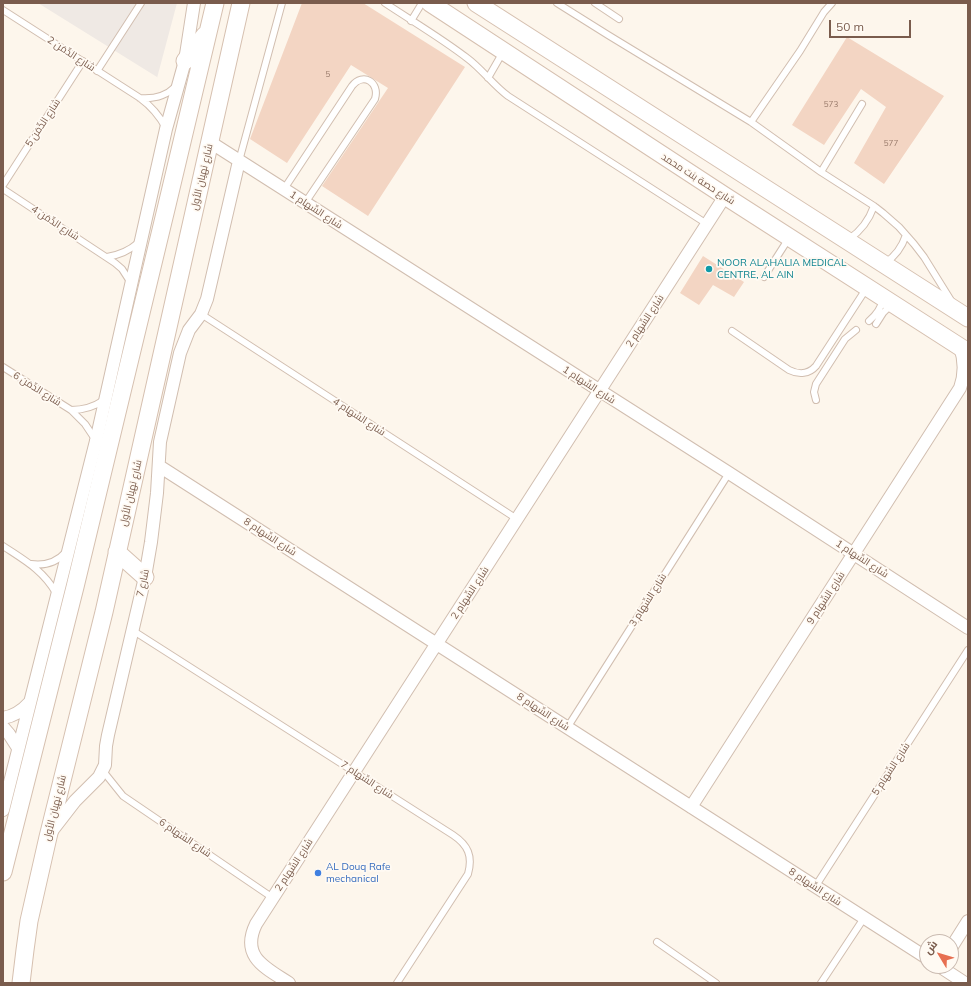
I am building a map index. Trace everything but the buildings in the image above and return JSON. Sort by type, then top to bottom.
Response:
[{"type":"main road","points":[[3,872],[76,580],[215,3]]},
{"type":"main road","name":"شارع نهيان الأول","points":[[21,983],[24,950],[29,921],[48,836],[118,552],[241,3]]},
{"type":"main road","name":"شارع حصة بنت محمد","points":[[430,3],[964,350]]},
{"type":"main road","points":[[476,3],[963,315]]},
{"type":"main road","points":[[184,61],[208,32]]},
{"type":"main road","points":[[118,552],[145,577]]},
{"type":"street","points":[[3,810],[96,440],[166,129],[184,61],[194,3]]},
{"type":"street","name":"شارع السِّهام 1","points":[[210,142],[729,473],[968,628]]},
{"type":"street","name":"شارع 7","points":[[103,771],[106,759],[108,735],[145,577],[154,519],[160,442],[180,353],[190,330],[201,314],[207,299],[239,161]]},
{"type":"street","name":"شارع السِّهام 2","points":[[289,983],[261,965],[256,959],[251,945],[253,931],[725,196]]},
{"type":"street","name":"شارع السِّهام 9","points":[[691,807],[964,385],[962,381],[964,367],[962,354],[964,350]]},
{"type":"street","name":"شارع السِّهام 8","points":[[159,466],[919,953]]},
{"type":"street","points":[[3,718],[16,714],[30,702]]},
{"type":"street","points":[[3,727],[18,748]]},
{"type":"street","points":[[48,836],[76,801],[103,771]]},
{"type":"street","points":[[959,935],[968,921]]},
{"type":"street","points":[[951,974],[965,983]]},
{"type":"lane","points":[[97,70],[141,3]]},
{"type":"lane","points":[[239,161],[282,3]]},
{"type":"lane","points":[[385,3],[467,58],[482,71],[497,88],[508,96],[707,224]]},
{"type":"lane","points":[[411,21],[422,3]]},
{"type":"lane","points":[[557,3],[751,122],[822,172],[874,206],[906,235],[924,257],[963,315]]},
{"type":"lane","points":[[595,3],[619,19]]},
{"type":"lane","points":[[824,12],[825,3]]},
{"type":"lane","points":[[751,122],[800,51],[824,12],[832,3]]},
{"type":"lane","name":"شارع الدِّمَن 2","points":[[3,10],[140,98],[153,108],[166,129]]},
{"type":"lane","points":[[488,78],[504,51]]},
{"type":"lane","name":"شارع الدِّمَن 5","points":[[3,185],[82,61]]},
{"type":"lane","points":[[284,189],[352,86],[358,80],[370,81],[374,84],[377,91],[376,99],[305,203]]},
{"type":"lane","points":[[140,98],[167,94],[178,85]]},
{"type":"lane","points":[[822,172],[862,104]]},
{"type":"lane","name":"شارع الدِّمَن 4","points":[[3,189],[108,257],[122,269],[132,284]]},
{"type":"lane","points":[[847,240],[859,232],[864,226],[874,206]]},
{"type":"lane","points":[[884,264],[900,249],[906,235]]},
{"type":"lane","points":[[108,257],[123,253],[142,238]]},
{"type":"lane","points":[[764,277],[790,238]]},
{"type":"lane","points":[[732,331],[789,370],[797,373],[806,373],[814,369],[867,287]]},
{"type":"lane","points":[[868,321],[877,313],[882,303],[888,301]]},
{"type":"lane","points":[[876,324],[888,301]]},
{"type":"lane","name":"شارع السِّهام 4","points":[[201,314],[517,520]]},
{"type":"lane","points":[[816,400],[814,392],[816,384],[845,339],[856,330]]},
{"type":"lane","name":"شارع الدِّمَن 6","points":[[3,367],[72,410],[85,424],[96,440]]},
{"type":"lane","name":"شارع الدِّمَن 6","points":[[72,410],[79,410],[93,406],[105,399]]},
{"type":"lane","name":"شارع السِّهام 3","points":[[567,728],[729,473]]},
{"type":"lane","points":[[3,546],[31,564],[46,577],[57,594]]},
{"type":"lane","points":[[31,564],[43,564],[55,561],[68,549]]},
{"type":"lane","name":"شارع السِّهام 7","points":[[132,630],[460,840],[465,846],[470,859],[468,874],[397,983]]},
{"type":"lane","name":"شارع السِّهام 5","points":[[815,886],[968,650]]},
{"type":"lane","name":"شارع السِّهام 6","points":[[103,771],[123,796],[273,898]]},
{"type":"lane","points":[[821,983],[864,918]]},
{"type":"lane","points":[[657,942],[716,983]]},
{"type":"shaded area","points":[[38,3],[177,3],[157,78],[157,77]]},
{"type":"place","name":"NOOR ALAHALIA MEDICAL CENTRE, AL AIN","points":[[709,269]]},
{"type":"place","name":"AL Douq Rafe mechanical","points":[[318,873]]}]
